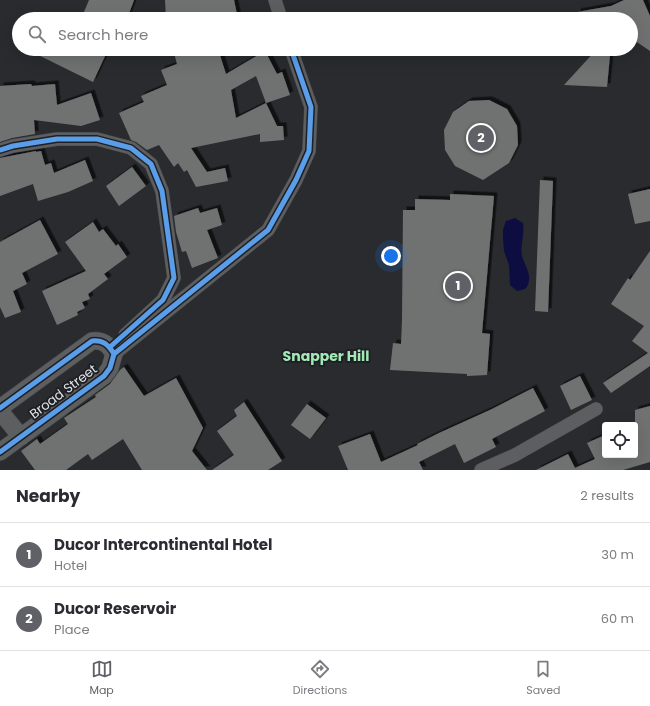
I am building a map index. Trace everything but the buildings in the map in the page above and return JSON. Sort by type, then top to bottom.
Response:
[{"type":"street","points":[[275,0],[279,12]]},
{"type":"street","points":[[112,351],[268,230],[296,180],[309,151],[311,107],[294,56]]},
{"type":"street","points":[[0,150],[13,146],[57,139],[97,139],[131,148],[151,164],[162,190],[174,278],[163,300],[112,351]]},
{"type":"street","name":"Broad Street","points":[[0,409],[92,341],[98,340],[105,342],[112,351],[110,368],[104,376],[0,452]]},
{"type":"street","points":[[0,409],[21,437]]},
{"type":"street","points":[[481,470],[515,454],[596,409]]},
{"type":"shaded area","points":[[515,218],[523,223],[522,256],[529,277],[529,282],[526,288],[517,291],[510,285],[509,265],[504,251],[503,238],[503,230],[506,221]]},
{"type":"cycle path","points":[[114,354],[268,230],[296,180],[309,151],[311,107],[293,56]]},
{"type":"cycle path","points":[[0,150],[13,146],[57,139],[97,139],[131,148],[151,164],[162,191],[174,278],[163,300],[110,347]]},
{"type":"cycle path","points":[[0,408],[92,341],[105,343],[114,354],[110,368],[104,376],[0,452]]},
{"type":"place","name":"Ducor Reservoir","points":[[481,138]]},
{"type":"place","name":"Ducor Intercontinental Hotel","points":[[458,286]]},
{"type":"district","name":"Snapper Hill","points":[[326,356]]}]
